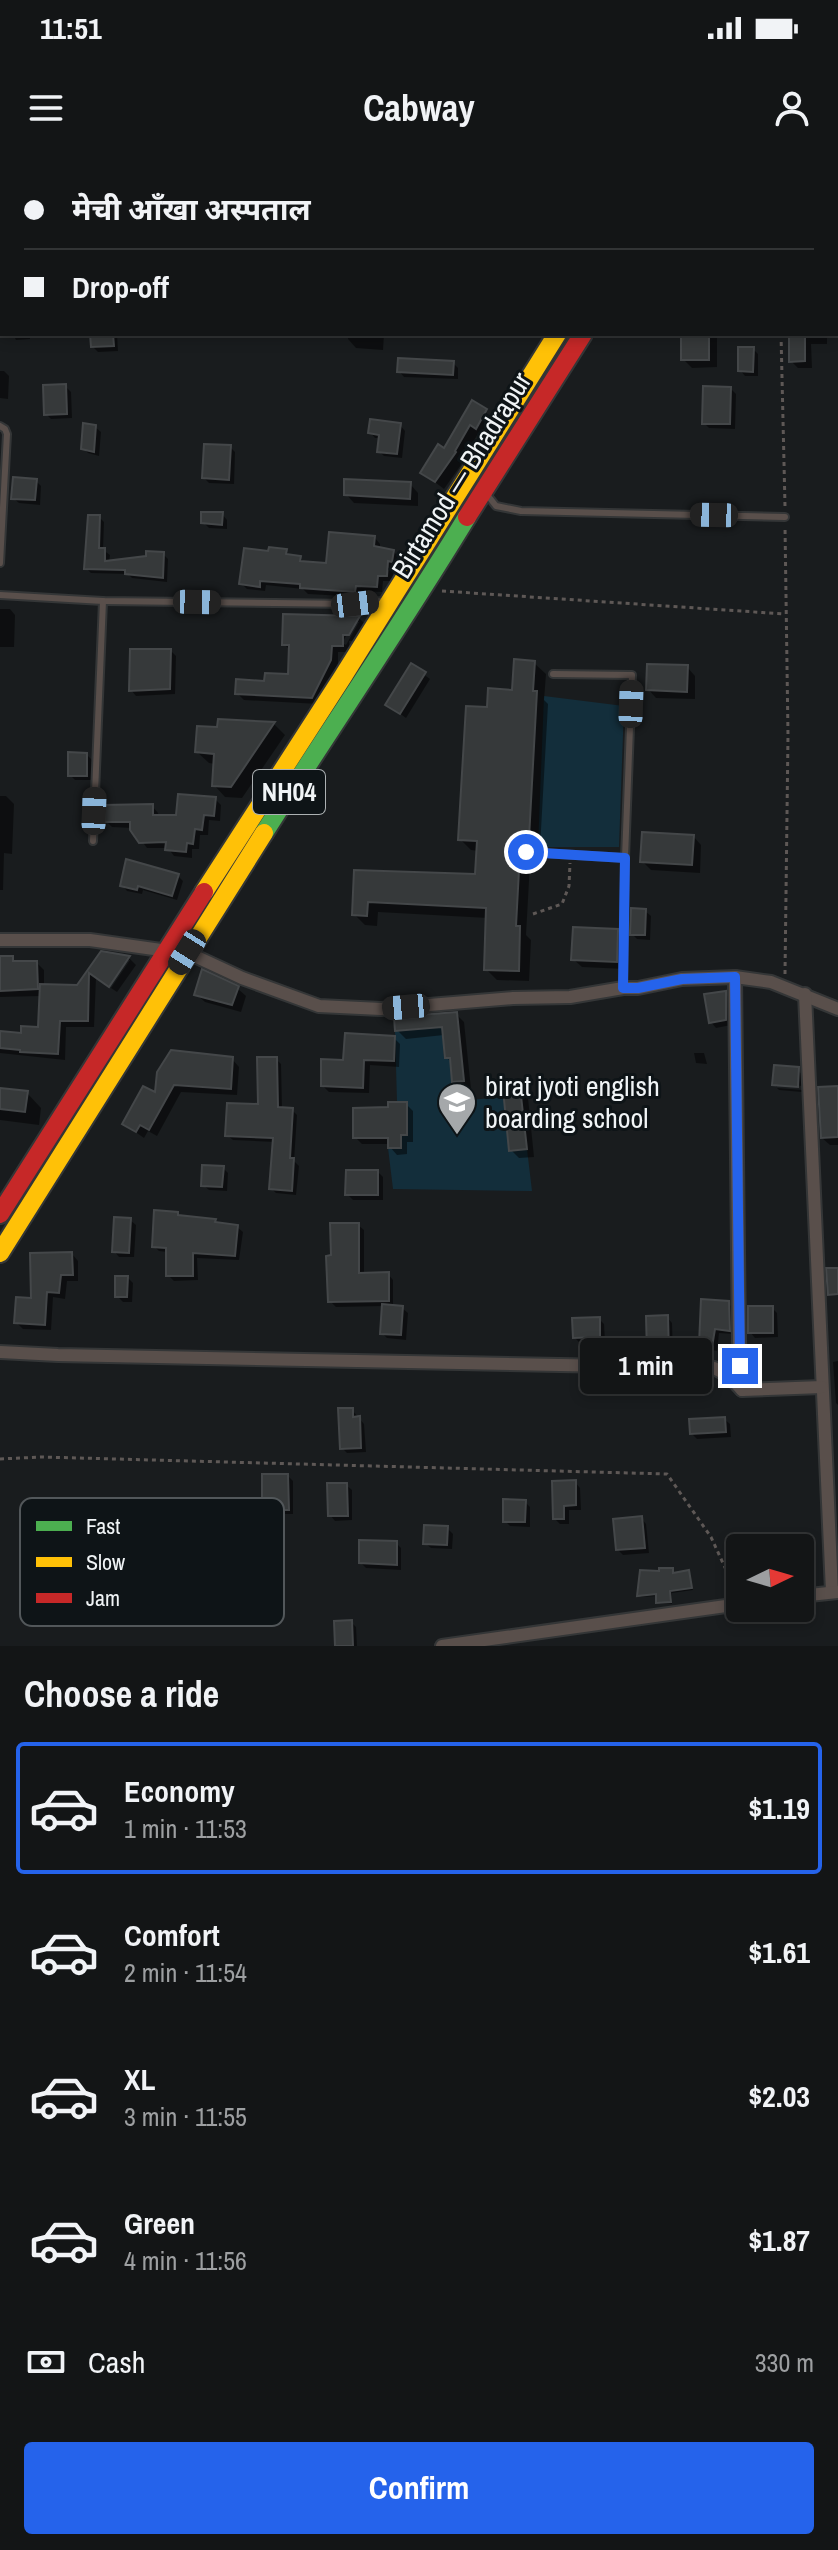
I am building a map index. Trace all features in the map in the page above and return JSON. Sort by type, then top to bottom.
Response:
[{"type":"main road","name":"Birtamod — Bhadrapur","points":[[0,1253],[187,952],[332,708],[391,600],[556,336]]},
{"type":"main road","name":"Birtamod — Bhadrapur","points":[[0,1214],[63,1109],[165,951],[332,708],[412,608],[582,336]]},
{"type":"main road","points":[[10,1198],[28,1207]]},
{"type":"street","points":[[0,940],[90,940],[187,952],[242,978],[319,1006],[381,1009],[513,998],[570,997],[682,979],[735,977],[771,982],[838,1009]]},
{"type":"street","points":[[735,977],[742,1390]]},
{"type":"street","points":[[805,994],[822,1387],[835,1592],[814,1594]]},
{"type":"street","points":[[0,1352],[714,1368],[729,1376],[742,1390],[822,1387]]},
{"type":"street","points":[[442,1646],[726,1606]]},
{"type":"lane","points":[[0,426],[7,434],[0,563]]},
{"type":"lane","points":[[483,490],[496,506],[521,511],[785,517]]},
{"type":"lane","points":[[0,595],[103,601],[355,604],[391,600]]},
{"type":"lane","points":[[93,841],[103,601]]},
{"type":"lane","points":[[553,674],[632,675],[623,988]]},
{"type":"lane","points":[[526,852],[625,858]]},
{"type":"path","points":[[781,336],[788,735],[785,989]]},
{"type":"path","points":[[442,591],[786,614]]},
{"type":"path","points":[[533,914],[562,904],[569,886],[571,855]]},
{"type":"path","points":[[0,1459],[42,1457],[667,1474],[711,1537],[726,1571]]},
{"type":"shaded area","points":[[544,696],[624,706],[619,847],[538,847]]},
{"type":"shaded area","points":[[442,1027],[444,1058],[450,1058],[457,1101],[504,1097],[509,1150],[527,1149],[532,1191],[393,1189],[388,1148],[401,1148],[401,1135],[407,1135],[407,1102],[397,1102],[395,1031]]},
{"type":"building","points":[[90,336],[113,336],[114,346],[91,347]]},
{"type":"building","points":[[681,336],[709,336],[709,360],[681,360]]},
{"type":"building","points":[[789,336],[805,336],[805,361],[789,362]]},
{"type":"building","points":[[738,347],[754,347],[753,372],[738,371]]},
{"type":"building","points":[[398,358],[454,361],[453,375],[397,372]]},
{"type":"building","points":[[66,384],[67,414],[44,415],[43,385]]},
{"type":"building","points":[[703,386],[731,387],[730,424],[702,424]]},
{"type":"building","points":[[472,400],[487,409],[476,429],[470,425],[435,482],[420,473],[438,444],[444,448]]},
{"type":"building","points":[[370,419],[401,423],[397,454],[377,452],[379,435],[368,433]]},
{"type":"building","points":[[83,423],[96,425],[94,452],[81,449]]},
{"type":"building","points":[[204,444],[231,445],[229,480],[202,478]]},
{"type":"building","points":[[13,477],[37,479],[35,500],[11,499]]},
{"type":"building","points":[[344,479],[411,482],[410,499],[344,495]]},
{"type":"building","points":[[201,512],[223,512],[222,525],[201,523]]},
{"type":"building","points":[[88,515],[100,515],[99,548],[105,548],[105,561],[146,556],[146,551],[164,552],[163,578],[125,574],[125,570],[84,569]]},
{"type":"building","points":[[329,532],[375,536],[374,546],[394,550],[392,562],[388,561],[387,576],[378,576],[377,587],[356,586],[355,592],[260,581],[260,587],[239,584],[244,548],[268,551],[269,547],[287,549],[286,554],[301,556],[300,561],[326,563]]},
{"type":"building","points":[[283,614],[360,616],[349,635],[343,635],[343,646],[332,646],[331,660],[312,698],[235,694],[236,679],[264,681],[265,673],[288,674],[289,645],[282,645]]},
{"type":"building","points":[[130,649],[171,649],[170,689],[129,691]]},
{"type":"building","points":[[514,659],[535,661],[533,691],[537,691],[529,838],[521,837],[520,851],[516,926],[520,926],[519,971],[484,970],[486,908],[368,902],[367,916],[352,915],[354,870],[475,874],[477,841],[458,840],[466,706],[487,707],[488,688],[512,690]]},
{"type":"building","points":[[411,663],[426,672],[400,714],[385,705]]},
{"type":"building","points":[[647,664],[688,665],[687,692],[646,690]]},
{"type":"building","points":[[218,719],[275,722],[231,787],[212,786],[214,754],[195,752],[197,726],[217,727]]},
{"type":"building","points":[[68,752],[87,753],[87,776],[68,776]]},
{"type":"building","points":[[178,794],[216,797],[214,816],[204,815],[202,830],[195,829],[193,844],[187,843],[186,852],[165,850],[166,842],[139,843],[130,830],[130,822],[104,822],[104,805],[153,804],[153,815],[176,815]]},
{"type":"building","points":[[642,832],[694,835],[692,865],[640,862]]},
{"type":"building","points":[[126,859],[179,874],[172,896],[138,886],[137,890],[120,886]]},
{"type":"building","points":[[631,908],[646,909],[645,935],[630,935]]},
{"type":"building","points":[[573,927],[618,929],[617,962],[571,960]]},
{"type":"building","points":[[101,951],[130,956],[109,987],[89,973],[88,1021],[60,1021],[58,1054],[0,1048],[0,1031],[21,1033],[21,1026],[38,1027],[40,984],[77,985]]},
{"type":"building","points":[[0,956],[13,956],[13,961],[37,961],[38,989],[0,991]]},
{"type":"building","points":[[202,969],[239,986],[232,1005],[194,995]]},
{"type":"building","points":[[726,991],[726,1020],[709,1023],[704,994]]},
{"type":"building","points":[[457,1012],[464,1081],[452,1082],[450,1058],[445,1058],[442,1027],[395,1031],[394,1017]]},
{"type":"building","points":[[345,1033],[395,1036],[394,1061],[364,1060],[363,1088],[321,1086],[321,1059],[343,1060]]},
{"type":"building","points":[[171,1050],[233,1057],[231,1089],[174,1085],[149,1130],[140,1125],[136,1132],[122,1124],[143,1086],[155,1092],[157,1072]]},
{"type":"building","points":[[257,1057],[277,1057],[278,1107],[293,1108],[292,1191],[269,1189],[273,1138],[225,1136],[227,1103],[258,1104]]},
{"type":"building","points":[[774,1065],[799,1067],[798,1087],[772,1085]]},
{"type":"building","points":[[838,1086],[838,1137],[821,1138],[818,1087]]},
{"type":"building","points":[[520,1087],[527,1149],[509,1151],[503,1089]]},
{"type":"building","points":[[0,1088],[28,1091],[25,1112],[0,1109]]},
{"type":"building","points":[[388,1102],[407,1102],[407,1135],[401,1135],[401,1148],[388,1148],[388,1138],[353,1138],[353,1108],[388,1107]]},
{"type":"building","points":[[202,1165],[224,1166],[222,1187],[201,1186]]},
{"type":"building","points":[[346,1170],[378,1170],[378,1195],[345,1195]]},
{"type":"building","points":[[154,1210],[238,1225],[235,1256],[193,1253],[193,1276],[166,1276],[166,1248],[152,1247]]},
{"type":"building","points":[[114,1217],[131,1218],[129,1253],[112,1252]]},
{"type":"building","points":[[330,1223],[359,1223],[359,1273],[389,1272],[389,1301],[328,1302],[326,1256],[331,1255]]},
{"type":"building","points":[[72,1252],[73,1275],[61,1275],[59,1293],[47,1292],[45,1325],[14,1323],[16,1297],[31,1298],[30,1253]]},
{"type":"building","points":[[826,1268],[838,1268],[838,1294],[828,1295]]},
{"type":"building","points":[[115,1276],[128,1276],[127,1297],[115,1297]]},
{"type":"building","points":[[701,1299],[729,1301],[730,1331],[715,1329],[712,1347],[699,1345]]},
{"type":"building","points":[[382,1304],[403,1306],[401,1335],[380,1334]]},
{"type":"building","points":[[748,1306],[773,1306],[773,1333],[748,1333]]},
{"type":"building","points":[[668,1315],[669,1354],[647,1354],[646,1316]]},
{"type":"building","points":[[600,1317],[600,1337],[573,1338],[572,1318]]},
{"type":"building","points":[[338,1408],[353,1408],[353,1417],[360,1416],[361,1448],[340,1449]]},
{"type":"building","points":[[725,1417],[726,1432],[690,1434],[689,1419]]},
{"type":"building","points":[[262,1474],[288,1474],[289,1510],[284,1510],[284,1498],[262,1498]]},
{"type":"building","points":[[576,1480],[576,1505],[564,1506],[564,1519],[553,1519],[552,1481]]},
{"type":"building","points":[[327,1483],[347,1483],[348,1516],[328,1516]]},
{"type":"building","points":[[503,1499],[526,1500],[525,1522],[503,1522]]},
{"type":"building","points":[[642,1516],[645,1548],[616,1550],[613,1519]]},
{"type":"building","points":[[424,1525],[448,1526],[447,1545],[423,1544]]},
{"type":"building","points":[[359,1540],[397,1541],[397,1565],[359,1563]]},
{"type":"building","points":[[659,1568],[673,1568],[673,1573],[689,1570],[692,1588],[670,1591],[671,1602],[656,1603],[656,1594],[637,1596],[640,1570],[659,1571]]},
{"type":"building","points":[[352,1620],[353,1646],[335,1646],[334,1621]]},
{"type":"traffic: fast","points":[[264,833],[467,517]]},
{"type":"traffic: slow","points":[[204,892],[556,336]]},
{"type":"traffic: slow","points":[[0,1253],[264,833]]},
{"type":"traffic: jam","points":[[467,517],[582,336]]},
{"type":"traffic: jam","points":[[0,1214],[204,892]]},
{"type":"place","name":"birat jyoti english boarding school","points":[[457,1136]]},
{"type":"route","points":[[526,852],[625,858],[623,988],[682,979],[735,977],[740,1366]]}]
